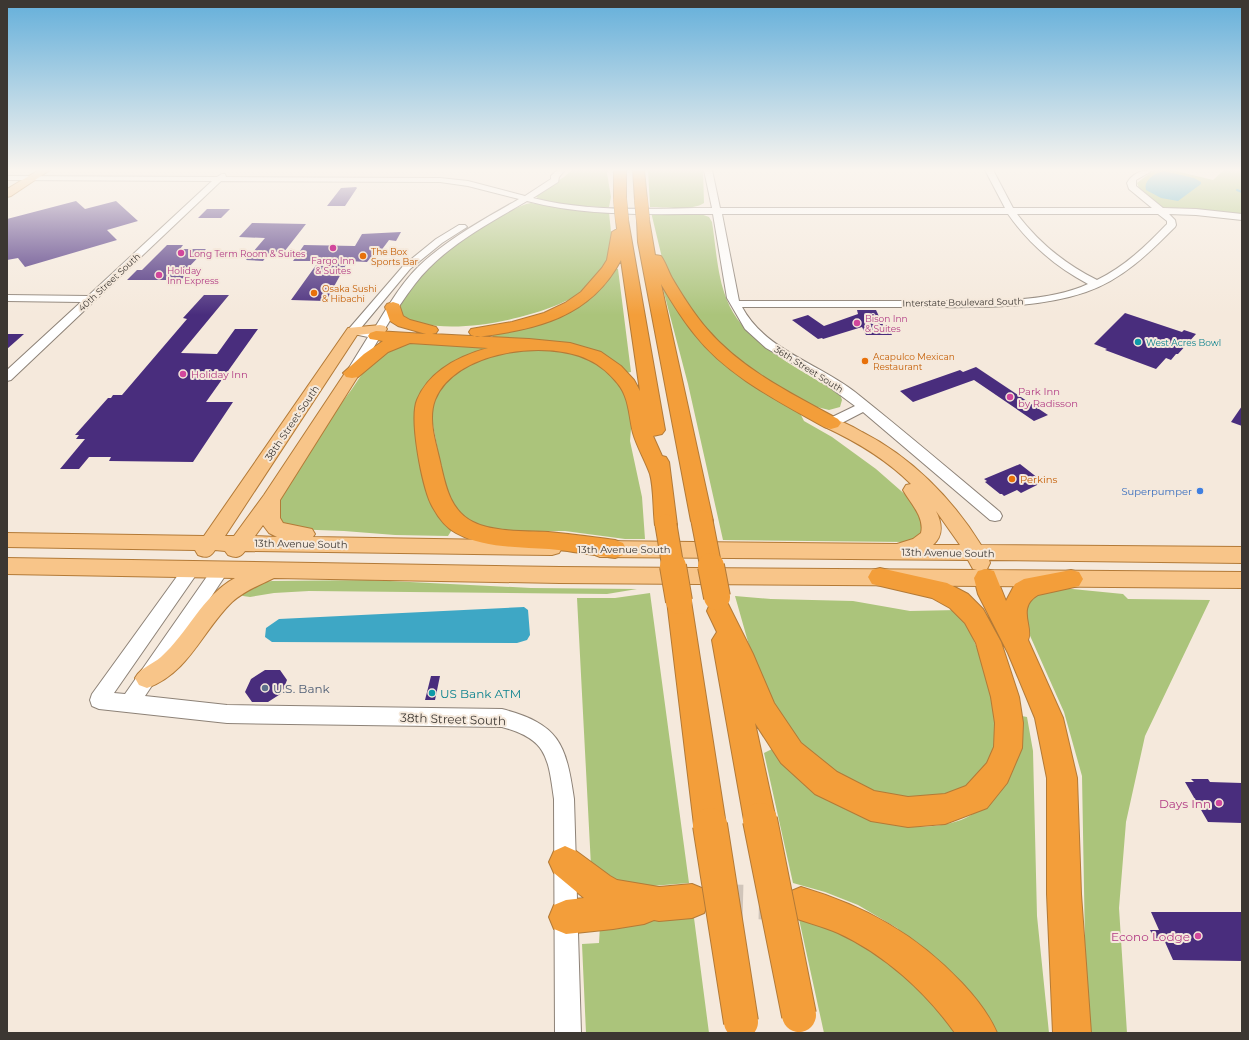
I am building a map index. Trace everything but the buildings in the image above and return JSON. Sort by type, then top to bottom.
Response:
[{"type":"highway","points":[[621,219],[650,394],[666,525],[679,601],[710,825],[741,1028]]},
{"type":"highway","points":[[643,219],[646,242],[801,1024]]},
{"type":"highway","points":[[378,332],[480,332],[514,327],[550,316],[571,306],[586,295],[608,270],[614,260],[621,222]]},
{"type":"highway","points":[[646,242],[653,252],[660,269],[678,300],[702,332],[723,353],[785,396],[831,423]]},
{"type":"highway","points":[[393,307],[396,318],[404,323],[441,332]]},
{"type":"highway","points":[[378,332],[413,338],[564,347],[595,356],[615,370],[628,384],[638,409],[643,434],[661,477]]},
{"type":"highway","points":[[352,373],[382,348],[413,338]]},
{"type":"highway","points":[[530,344],[493,351],[472,358],[454,368],[436,383],[426,398],[423,413],[424,427],[437,496],[446,514],[466,528],[494,536],[555,541],[615,549]]},
{"type":"highway","points":[[718,604],[763,711],[791,753],[826,783],[871,806],[908,812],[945,809],[976,797],[997,773],[1008,748],[1006,697],[988,642],[974,616],[960,601],[938,590],[880,577]]},
{"type":"highway","points":[[979,578],[990,594],[1020,651],[1048,718],[1062,778],[1064,894],[1072,1033]]},
{"type":"highway","points":[[1020,651],[1014,616],[1020,597],[1024,591],[1032,586],[1071,579]]},
{"type":"highway","points":[[565,862],[598,888],[615,896],[659,904]]},
{"type":"highway","points":[[566,916],[613,912],[659,904],[692,901]]},
{"type":"highway","points":[[801,904],[864,927],[902,952],[944,990],[978,1033]]},
{"type":"main road","points":[[353,331],[378,332]]},
{"type":"main road","name":"38th Street South","points":[[192,568],[353,331]]},
{"type":"main road","name":"38th Street South","points":[[221,569],[271,500],[352,373]]},
{"type":"main road","points":[[831,423],[851,432],[888,454],[917,479],[959,526],[968,553],[979,578]]},
{"type":"main road","points":[[831,423],[833,429],[912,490],[927,504],[945,524],[956,541],[968,553]]},
{"type":"main road","points":[[893,552],[922,544],[931,536],[933,527],[928,515],[912,490]]},
{"type":"main road","points":[[271,500],[269,514],[270,520],[274,527],[282,532],[372,538],[440,547]]},
{"type":"main road","name":"13th Avenue South","points":[[7,540],[211,542],[440,547],[1242,555]]},
{"type":"main road","points":[[7,546],[54,541]]},
{"type":"main road","points":[[7,566],[568,575],[1242,580]]},
{"type":"main road","points":[[147,678],[171,663],[213,609],[229,592],[252,578],[265,574],[291,570]]},
{"type":"street","name":"40th Street South","points":[[7,377],[177,219]]},
{"type":"street","name":"38th Street South","points":[[353,331],[395,280],[424,252],[445,237],[476,219]]},
{"type":"street","name":"38th Street South","points":[[352,373],[393,307],[422,270],[457,241],[494,219]]},
{"type":"street","name":"36th Street South","points":[[718,219],[734,304],[749,327],[770,346],[817,372],[849,394],[995,516]]},
{"type":"street","points":[[1017,219],[1040,248],[1074,273],[1097,284]]},
{"type":"street","name":"Interstate Boulevard South","points":[[734,304],[996,304],[1044,299],[1083,290],[1121,271],[1171,227],[1173,222],[1169,219]]},
{"type":"street","points":[[7,298],[91,299]]},
{"type":"street","points":[[831,423],[868,410]]},
{"type":"street","points":[[851,432],[850,424],[852,421],[868,410]]},
{"type":"street","name":"38th Street South","points":[[192,568],[99,700],[227,714],[502,718],[524,724],[539,732],[548,742],[556,754],[561,772],[564,799],[568,1033]]},
{"type":"street","name":"38th Street South","points":[[130,703],[221,569]]},
{"type":"green space","points":[[496,219],[610,219],[610,253],[607,263],[601,272],[593,282],[580,293],[564,302],[517,318],[463,326],[438,326],[416,322],[400,313],[403,299],[415,283],[432,265],[475,231]]},
{"type":"green space","points":[[653,219],[710,219],[712,222],[721,281],[727,300],[735,315],[746,329],[775,354],[840,394],[842,400],[840,407],[829,410],[813,406],[781,391],[736,360],[701,326],[664,266]]},
{"type":"green space","points":[[613,268],[618,269],[631,372],[626,373],[610,359],[494,339],[491,333],[555,317]]},
{"type":"green space","points":[[667,288],[679,311],[798,409],[804,421],[832,437],[876,469],[908,497],[924,516],[922,536],[905,542],[723,540],[688,384],[663,289]]},
{"type":"green space","points":[[403,343],[489,345],[490,349],[423,394],[453,528],[448,536],[395,535],[291,529],[281,524],[276,518],[280,498],[320,432],[370,362]]},
{"type":"green space","points":[[539,348],[581,355],[598,363],[623,387],[632,417],[630,441],[642,497],[645,539],[625,539],[565,531],[506,531],[480,526],[464,519],[446,494],[430,409],[439,391],[461,369],[479,359],[501,352]]},
{"type":"green space","points":[[370,580],[531,588],[637,589],[607,594],[309,591],[274,593],[250,597],[243,596],[239,593],[252,584],[272,581]]},
{"type":"green space","points":[[1052,587],[1123,594],[1128,599],[1210,600],[1145,736],[1126,822],[1119,908],[1127,1033],[1089,1033],[1086,1000],[1082,776],[1064,712],[1023,620],[1025,604],[1034,592]]},
{"type":"green space","points":[[650,593],[689,883],[626,888],[591,866],[577,598],[615,598]]},
{"type":"green space","points":[[735,596],[771,599],[853,601],[910,611],[958,610],[968,626],[989,678],[997,741],[985,773],[946,800],[911,804],[828,778],[764,698]]},
{"type":"green space","points":[[1016,715],[1027,717],[1033,751],[1037,916],[1049,1033],[994,1033],[949,978],[897,928],[858,905],[825,892],[793,883],[764,753],[772,749],[793,774],[813,790],[831,802],[852,812],[874,820],[896,824],[918,826],[940,825],[961,820],[992,801]]},
{"type":"green space","points":[[694,918],[709,1033],[586,1033],[582,944],[599,943],[600,925]]},
{"type":"green space","points":[[799,919],[844,934],[878,952],[921,984],[962,1033],[824,1033]]},
{"type":"water","points":[[524,607],[528,610],[530,635],[527,640],[517,643],[272,642],[265,637],[266,628],[279,619]]},
{"type":"tunnel","points":[[709,901],[788,903]]},
{"type":"place","name":"Fargo Inn & Suites","points":[[333,248]]},
{"type":"place","name":"Long Term Room & Suites","points":[[181,253]]},
{"type":"place","name":"The Box Sports Bar","points":[[363,256]]},
{"type":"place","name":"Holiday Inn Express","points":[[159,275]]},
{"type":"place","name":"Osaka Sushi & Hibachi","points":[[314,293]]},
{"type":"place","name":"Bison Inn & Suites","points":[[857,323]]},
{"type":"place","name":"West Acres Bowl","points":[[1138,342]]},
{"type":"place","name":"Acapulco Mexican Restaurant","points":[[865,361]]},
{"type":"place","name":"Holiday Inn","points":[[183,374]]},
{"type":"place","name":"Park Inn by Radisson","points":[[1010,397]]},
{"type":"place","name":"Perkins","points":[[1012,479]]},
{"type":"place","name":"Superpumper","points":[[1200,491]]},
{"type":"place","name":"U.S. Bank","points":[[265,688]]},
{"type":"place","name":"US Bank ATM","points":[[432,693]]},
{"type":"place","name":"Days Inn","points":[[1219,803]]},
{"type":"place","name":"Econo Lodge","points":[[1198,936]]}]
